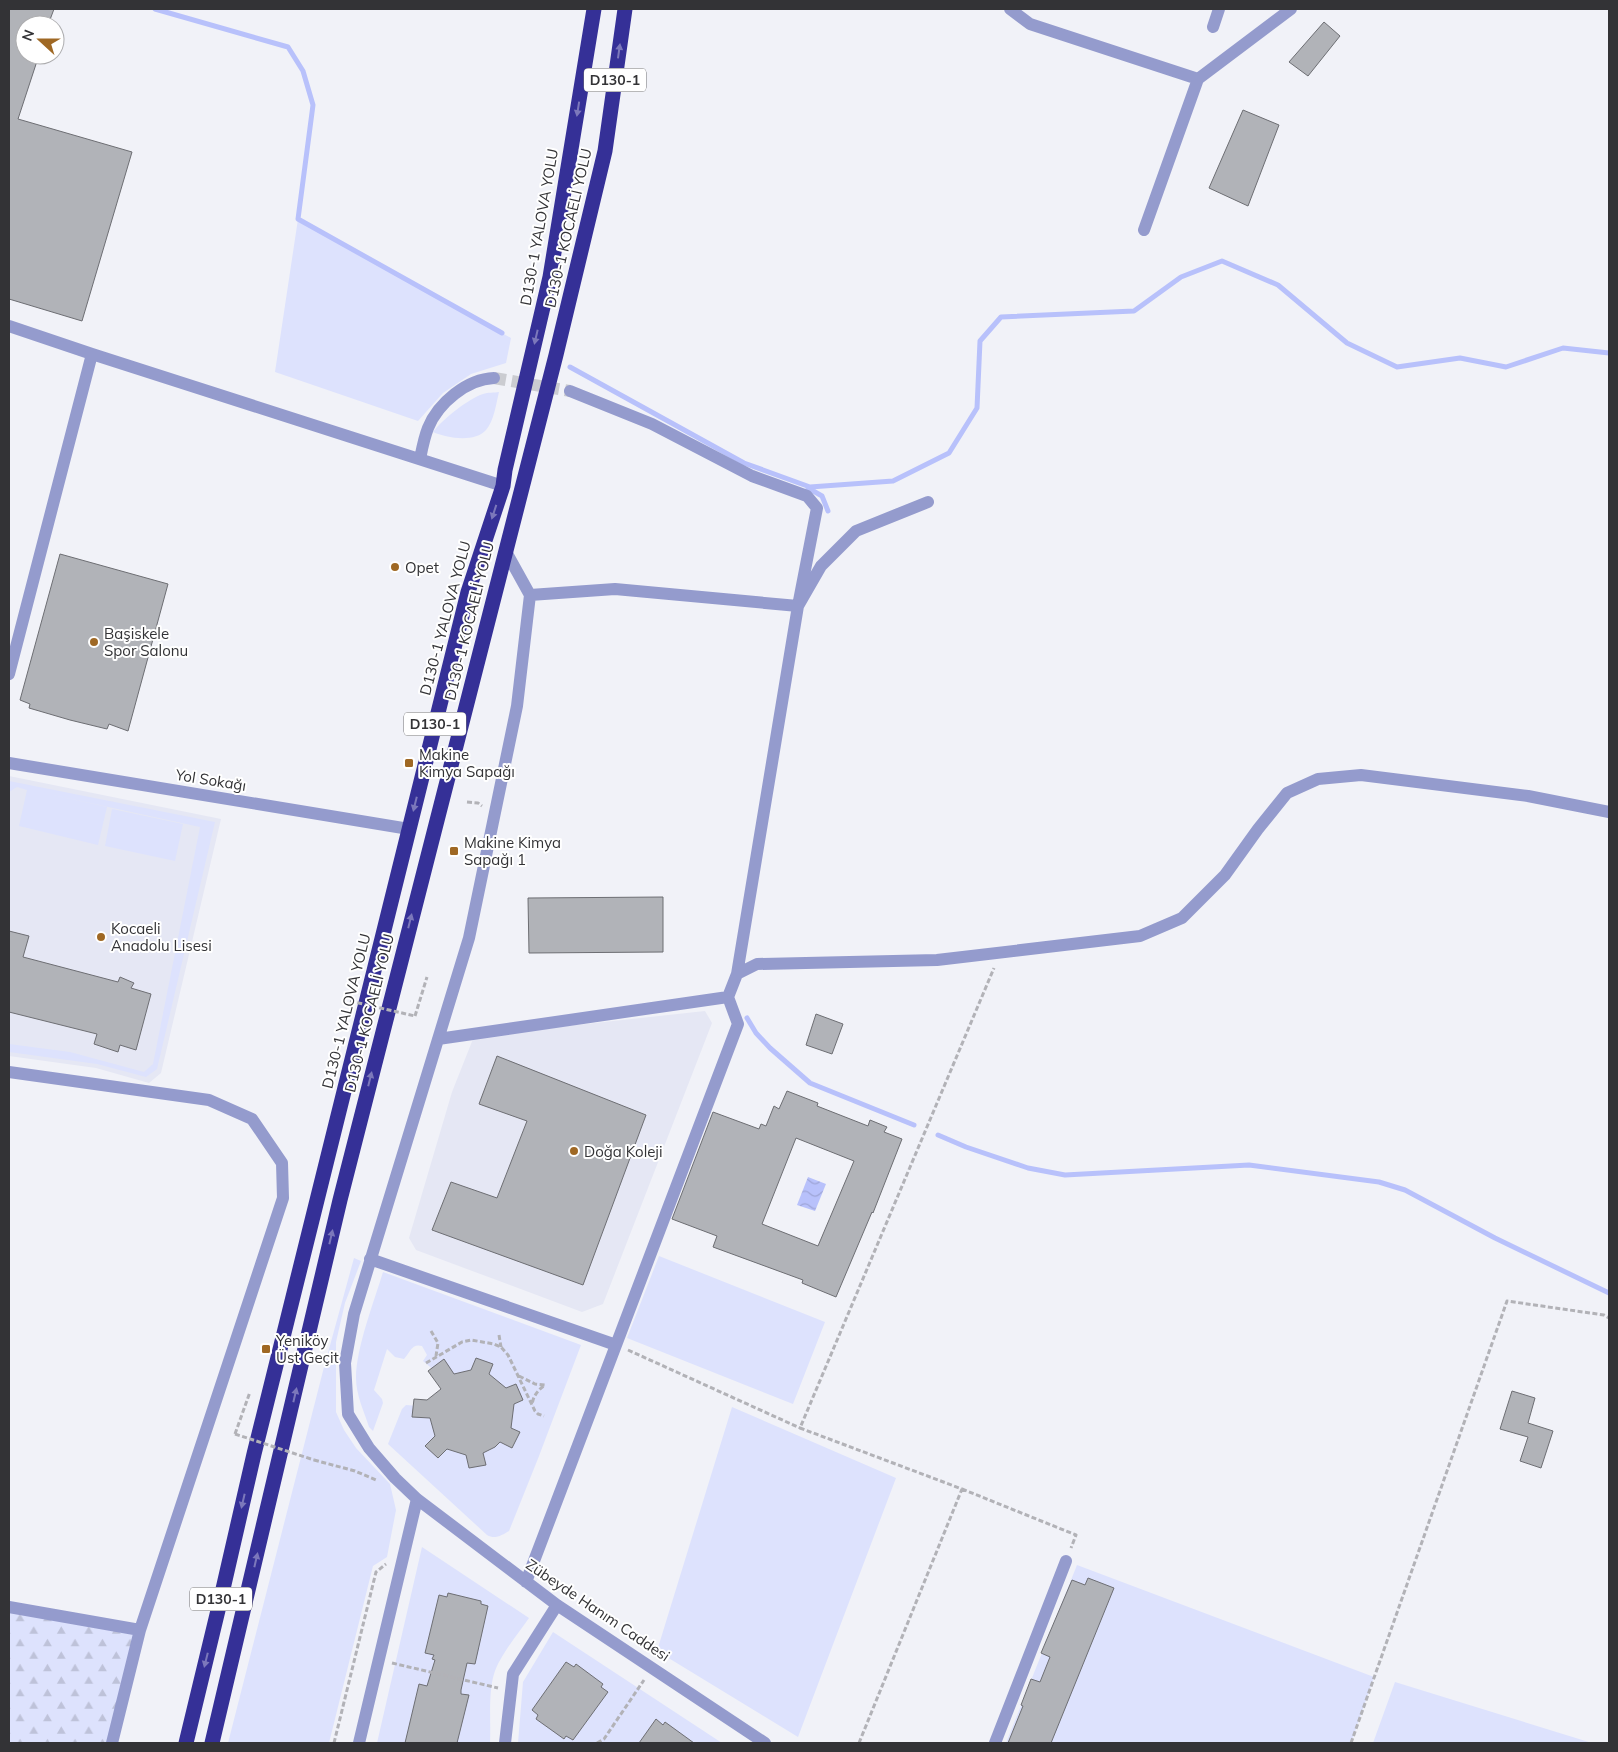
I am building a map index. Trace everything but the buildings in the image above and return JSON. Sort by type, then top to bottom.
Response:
[{"type":"highway","name":"D130-1 YALOVA YOLU","points":[[186,1743],[258,1437],[468,592],[503,486],[505,470],[550,277],[594,9]]},
{"type":"highway","name":"D130-1 KOCAELİ YOLU","points":[[212,1743],[340,1200],[556,355],[605,152],[625,9]]},
{"type":"street","points":[[1010,9],[1030,24],[1198,79]]},
{"type":"street","points":[[1213,27],[1219,9]]},
{"type":"street","points":[[1144,230],[1198,79],[1291,9]]},
{"type":"street","points":[[9,326],[503,486]]},
{"type":"street","points":[[9,674],[92,354]]},
{"type":"street","points":[[420,459],[428,427],[450,397],[486,378],[494,378]]},
{"type":"street","points":[[526,1582],[738,1024],[728,997],[737,974],[798,606],[817,508],[807,496],[752,476],[652,424],[570,391]]},
{"type":"street","points":[[798,606],[821,566],[856,531],[928,502]]},
{"type":"street","points":[[505,550],[530,596],[616,589],[798,606]]},
{"type":"street","name":"Zübeyde Hanım Caddesi","points":[[530,596],[517,706],[469,938],[354,1314],[345,1363],[348,1414],[369,1448],[417,1499],[557,1605],[765,1743]]},
{"type":"street","name":"Yol Sokağı","points":[[9,763],[409,829]]},
{"type":"street","points":[[737,974],[757,964],[937,960],[1140,936],[1182,918],[1225,875],[1287,793],[1318,779],[1361,775],[1528,796],[1609,812]]},
{"type":"street","points":[[438,1040],[728,997]]},
{"type":"street","points":[[9,1072],[209,1100],[252,1119],[282,1164],[283,1198],[140,1630],[112,1743]]},
{"type":"street","points":[[370,1260],[616,1345]]},
{"type":"street","points":[[359,1743],[417,1499]]},
{"type":"street","points":[[996,1743],[1066,1561]]},
{"type":"street","points":[[505,1743],[513,1674],[557,1605]]},
{"type":"street","points":[[9,1607],[140,1630]]},
{"type":"path","points":[[800,1428],[1000,953]]},
{"type":"path","points":[[350,1001],[415,1016],[427,977]]},
{"type":"path","points":[[1351,1743],[1507,1301],[1604,1315],[1609,1318]]},
{"type":"path","points":[[431,1331],[438,1343],[435,1357]]},
{"type":"path","points":[[499,1335],[503,1350]]},
{"type":"path","points":[[426,1363],[462,1342],[471,1340],[494,1344],[508,1355],[532,1406],[538,1414],[544,1416]]},
{"type":"path","points":[[616,1345],[800,1428],[962,1489],[1076,1535],[1066,1561]]},
{"type":"path","points":[[518,1376],[535,1384],[545,1385],[534,1396],[532,1406]]},
{"type":"path","points":[[250,1392],[235,1434],[314,1460],[355,1471],[378,1481]]},
{"type":"path","points":[[859,1743],[962,1489]]},
{"type":"path","points":[[334,1743],[376,1572],[391,1560]]},
{"type":"path","points":[[379,1660],[511,1691]]},
{"type":"path","points":[[597,1743],[604,1739],[653,1667]]},
{"type":"shaded area","name":"Kocaeli Anadolu Lisesi","points":[[9,776],[221,819],[161,1073],[149,1083],[96,1068],[9,1056]]},
{"type":"shaded area","points":[[705,1011],[712,1023],[603,1304],[582,1312],[416,1250],[409,1238],[452,1092],[475,1036]]},
{"type":"green space","points":[[298,219],[511,338],[506,363],[471,374],[443,393],[418,421],[275,372]]},
{"type":"green space","points":[[499,392],[491,422],[481,434],[475,437],[460,438],[433,432],[449,416],[470,400],[485,393]]},
{"type":"green space","points":[[9,781],[215,822],[157,1069],[146,1077],[97,1064],[9,1052],[9,1044],[70,1052],[144,1072],[153,1064],[200,827],[49,794],[107,807],[98,845],[19,826],[27,790],[17,787],[9,792]]},
{"type":"green space","points":[[112,809],[183,824],[175,861],[105,846]]},
{"type":"green space","points":[[659,1256],[825,1322],[793,1404],[627,1338]]},
{"type":"green space","points":[[354,1258],[361,1261],[345,1303],[336,1342],[336,1412],[344,1430],[356,1448],[390,1484],[396,1510],[387,1557],[373,1566],[329,1743],[228,1743],[323,1371]]},
{"type":"green space","points":[[383,1272],[581,1345],[509,1531],[501,1535],[493,1537],[487,1535],[388,1444],[402,1409],[406,1405],[443,1408],[442,1377],[423,1361],[427,1355],[422,1346],[413,1347],[404,1359],[395,1357],[387,1349],[374,1390],[383,1403],[373,1431],[369,1427],[357,1391],[357,1366],[362,1339]]},
{"type":"green space","points":[[732,1407],[896,1478],[798,1737],[657,1651]]},
{"type":"green space","points":[[422,1547],[529,1618],[505,1652],[494,1674],[490,1699],[490,1743],[377,1743]]},
{"type":"green space","points":[[1077,1565],[1374,1677],[1351,1743],[1006,1743]]},
{"type":"green space","points":[[9,1607],[140,1630],[112,1743],[9,1743]]},
{"type":"green space","points":[[553,1632],[722,1743],[518,1743],[523,1682]]},
{"type":"green space","points":[[1395,1682],[1592,1743],[1373,1743]]},
{"type":"water","points":[[808,1177],[826,1184],[815,1211],[797,1205]]},
{"type":"waterway","points":[[155,9],[288,47],[303,71],[313,105],[298,219],[502,333]]},
{"type":"waterway","points":[[570,367],[744,463],[810,487],[893,481],[949,453],[977,408],[980,341],[1001,317],[1134,311],[1181,277],[1222,261],[1278,285],[1347,343],[1397,367],[1460,358],[1506,367],[1563,348],[1609,353]]},
{"type":"waterway","points":[[808,488],[822,496],[828,511]]},
{"type":"waterway","points":[[747,1018],[756,1033],[770,1048],[810,1083],[914,1125]]},
{"type":"waterway","points":[[938,1135],[966,1147],[1028,1168],[1065,1175],[1249,1165],[1379,1182],[1405,1190],[1495,1238],[1609,1293]]},
{"type":"tunnel","points":[[494,378],[570,391]]},
{"type":"place","name":"Opet","points":[[395,567]]},
{"type":"place","name":"Başiskele Spor Salonu","points":[[94,642]]},
{"type":"place","name":"Makine Kimya Sapağı","points":[[409,763]]},
{"type":"place","name":"Makine Kimya Sapağı 1","points":[[454,851]]},
{"type":"place","name":"Kocaeli Anadolu Lisesi","points":[[101,937]]},
{"type":"place","name":"Doğa Koleji","points":[[574,1151]]},
{"type":"place","name":"Yeniköy Üst Geçit","points":[[266,1349]]}]
